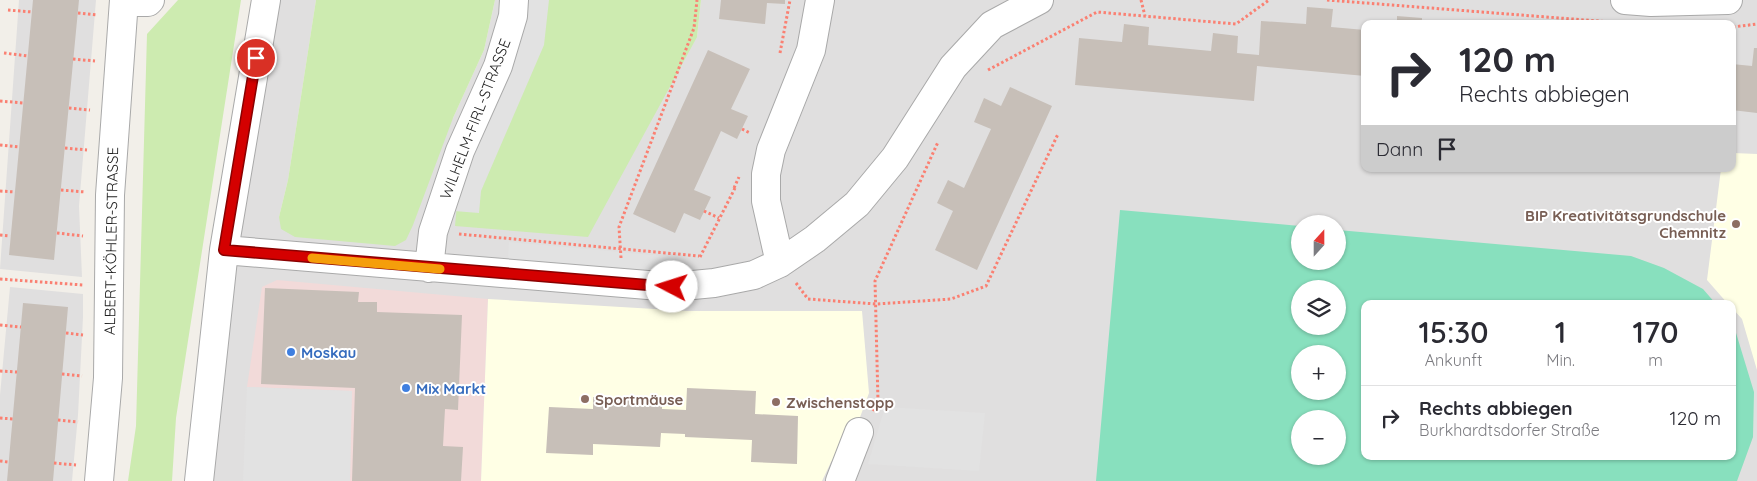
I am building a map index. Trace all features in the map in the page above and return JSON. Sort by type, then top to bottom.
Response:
[{"type":"street","points":[[198,481],[224,250],[266,0]]},
{"type":"street","name":"WILHELM-FIRL-STRASSE","points":[[429,268],[433,232],[460,151],[498,66],[513,16],[514,0]]},
{"type":"street","points":[[780,263],[766,201],[766,174],[770,150],[811,50],[820,0]]},
{"type":"street","points":[[224,250],[672,287],[714,283],[754,275],[780,263],[815,239],[857,204],[895,158],[952,67],[992,25],[1039,0]]},
{"type":"street","points":[[1620,11],[1651,2],[1728,0]]},
{"type":"street","name":"ALBERT-KÖHLER-STRASSE","points":[[99,481],[108,378],[110,195],[133,1]]},
{"type":"street","points":[[840,481],[859,432]]},
{"type":"path","points":[[622,283],[619,227],[694,28],[697,0]]},
{"type":"path","points":[[1141,0],[1145,16]]},
{"type":"path","points":[[980,74],[1097,12],[1236,24],[1269,0]]},
{"type":"path","points":[[1327,0],[1620,11]]},
{"type":"path","points":[[8,10],[32,12]]},
{"type":"path","points":[[1736,27],[1757,24]]},
{"type":"path","points":[[4,53],[28,56]]},
{"type":"path","points":[[73,59],[82,60]]},
{"type":"path","points":[[0,101],[23,103]]},
{"type":"path","points":[[780,263],[808,299],[876,304],[951,299],[986,286],[1058,134]]},
{"type":"path","points":[[859,432],[878,402],[875,281],[939,141]]},
{"type":"path","points":[[0,145],[19,147]]},
{"type":"path","points":[[65,148],[73,149]]},
{"type":"path","points":[[696,285],[700,256],[734,188],[766,186]]},
{"type":"path","points":[[61,190],[70,191]]},
{"type":"path","points":[[0,191],[15,192]]},
{"type":"path","points":[[704,211],[719,218]]},
{"type":"path","points":[[433,232],[700,256]]},
{"type":"path","points":[[57,233],[68,234]]},
{"type":"path","points":[[0,235],[10,236]]},
{"type":"path","points":[[0,279],[109,287]]},
{"type":"path","points":[[0,325],[20,327]]},
{"type":"path","points":[[66,333],[73,334]]},
{"type":"path","points":[[0,371],[17,372]]},
{"type":"path","points":[[62,374],[72,375]]},
{"type":"path","points":[[0,418],[13,419]]},
{"type":"path","points":[[58,420],[66,421]]},
{"type":"path","points":[[0,461],[8,462]]},
{"type":"path","points":[[54,463],[64,464]]},
{"type":"shaded area","points":[[19,0],[96,0],[79,206],[82,277],[0,269]]},
{"type":"shaded area","points":[[266,0],[316,0],[288,180],[279,217],[453,118],[484,50],[495,0],[522,0],[697,37],[701,0],[1757,0],[1757,481],[199,481]]},
{"type":"shaded area","points":[[526,0],[549,0],[544,45],[481,191],[479,213],[454,211],[459,182],[520,42]]},
{"type":"shaded area","name":"BIP Kreativitätsgrundschule Chemnitz","points":[[1736,153],[1757,154],[1757,370],[1742,319],[1736,312],[1736,300],[1724,300],[1707,280],[1721,172],[1736,172]]},
{"type":"shaded area","points":[[509,242],[675,257],[674,275],[508,260]]},
{"type":"shaded area","points":[[277,280],[488,299],[481,481],[350,481],[351,391],[247,387],[262,287]]},
{"type":"shaded area","points":[[10,287],[83,294],[78,415],[72,481],[0,481],[0,395]]},
{"type":"shaded area","points":[[488,299],[688,311],[862,311],[869,393],[859,420],[831,462],[822,481],[481,481]]},
{"type":"shaded area","points":[[247,387],[352,391],[350,481],[243,481]]},
{"type":"shaded area","points":[[885,407],[985,413],[979,471],[868,464]]},
{"type":"green space","points":[[178,0],[241,0],[176,418],[172,481],[128,481],[136,426],[147,34]]},
{"type":"green space","points":[[316,0],[495,0],[484,50],[453,118],[413,225],[406,240],[395,246],[295,237],[281,229],[279,217],[288,180]]},
{"type":"green space","points":[[522,0],[701,0],[697,37],[588,237],[455,226],[459,182]]},
{"type":"green space","points":[[1120,210],[1291,225],[1291,270],[1346,270],[1346,231],[1631,256],[1664,268],[1703,289],[1713,300],[1361,300],[1361,460],[1736,460],[1736,333],[1754,392],[1753,437],[1737,481],[1096,481]]},
{"type":"building","points":[[33,0],[79,0],[54,260],[9,255]]},
{"type":"building","points":[[721,0],[785,0],[785,4],[767,3],[765,24],[719,19]]},
{"type":"building","points":[[1307,7],[1333,9],[1331,27],[1361,30],[1361,76],[1257,66],[1254,101],[1075,85],[1079,38],[1122,42],[1124,24],[1149,27],[1148,45],[1211,51],[1213,33],[1238,36],[1237,53],[1259,55],[1261,21],[1306,24]]},
{"type":"building","points":[[1397,16],[1422,18],[1422,20],[1397,20]]},
{"type":"building","points":[[1754,48],[1757,48],[1757,113],[1736,110],[1736,64],[1752,66]]},
{"type":"building","points":[[708,50],[750,69],[731,109],[748,116],[737,139],[721,131],[694,190],[711,197],[700,220],[684,213],[675,233],[633,214]]},
{"type":"building","points":[[1010,87],[1052,106],[977,270],[935,250],[953,211],[937,203],[948,180],[964,188],[991,129],[974,122],[984,98],[1001,106]]},
{"type":"building","points":[[265,288],[359,292],[358,302],[377,302],[377,312],[462,315],[458,410],[445,409],[443,446],[463,447],[461,481],[352,481],[355,388],[261,384]]},
{"type":"building","points":[[23,303],[68,307],[53,481],[7,481]]},
{"type":"building","points":[[687,388],[756,391],[755,414],[798,416],[797,464],[751,462],[752,440],[685,437],[685,434],[661,433],[660,447],[593,444],[593,455],[546,453],[549,407],[593,409],[593,397],[662,400],[662,409],[686,410]]},
{"type":"slow traffic","points":[[312,258],[440,269]]},
{"type":"place","name":"BIP Kreativitätsgrundschule Chemnitz","points":[[1736,224]]},
{"type":"place","name":"Moskau","points":[[291,352]]},
{"type":"place","name":"Mix Markt","points":[[406,388]]},
{"type":"place","name":"Sportmäuse","points":[[585,399]]},
{"type":"place","name":"Zwischenstopp","points":[[776,402]]},
{"type":"route","points":[[256,58],[224,250],[672,287]]}]
